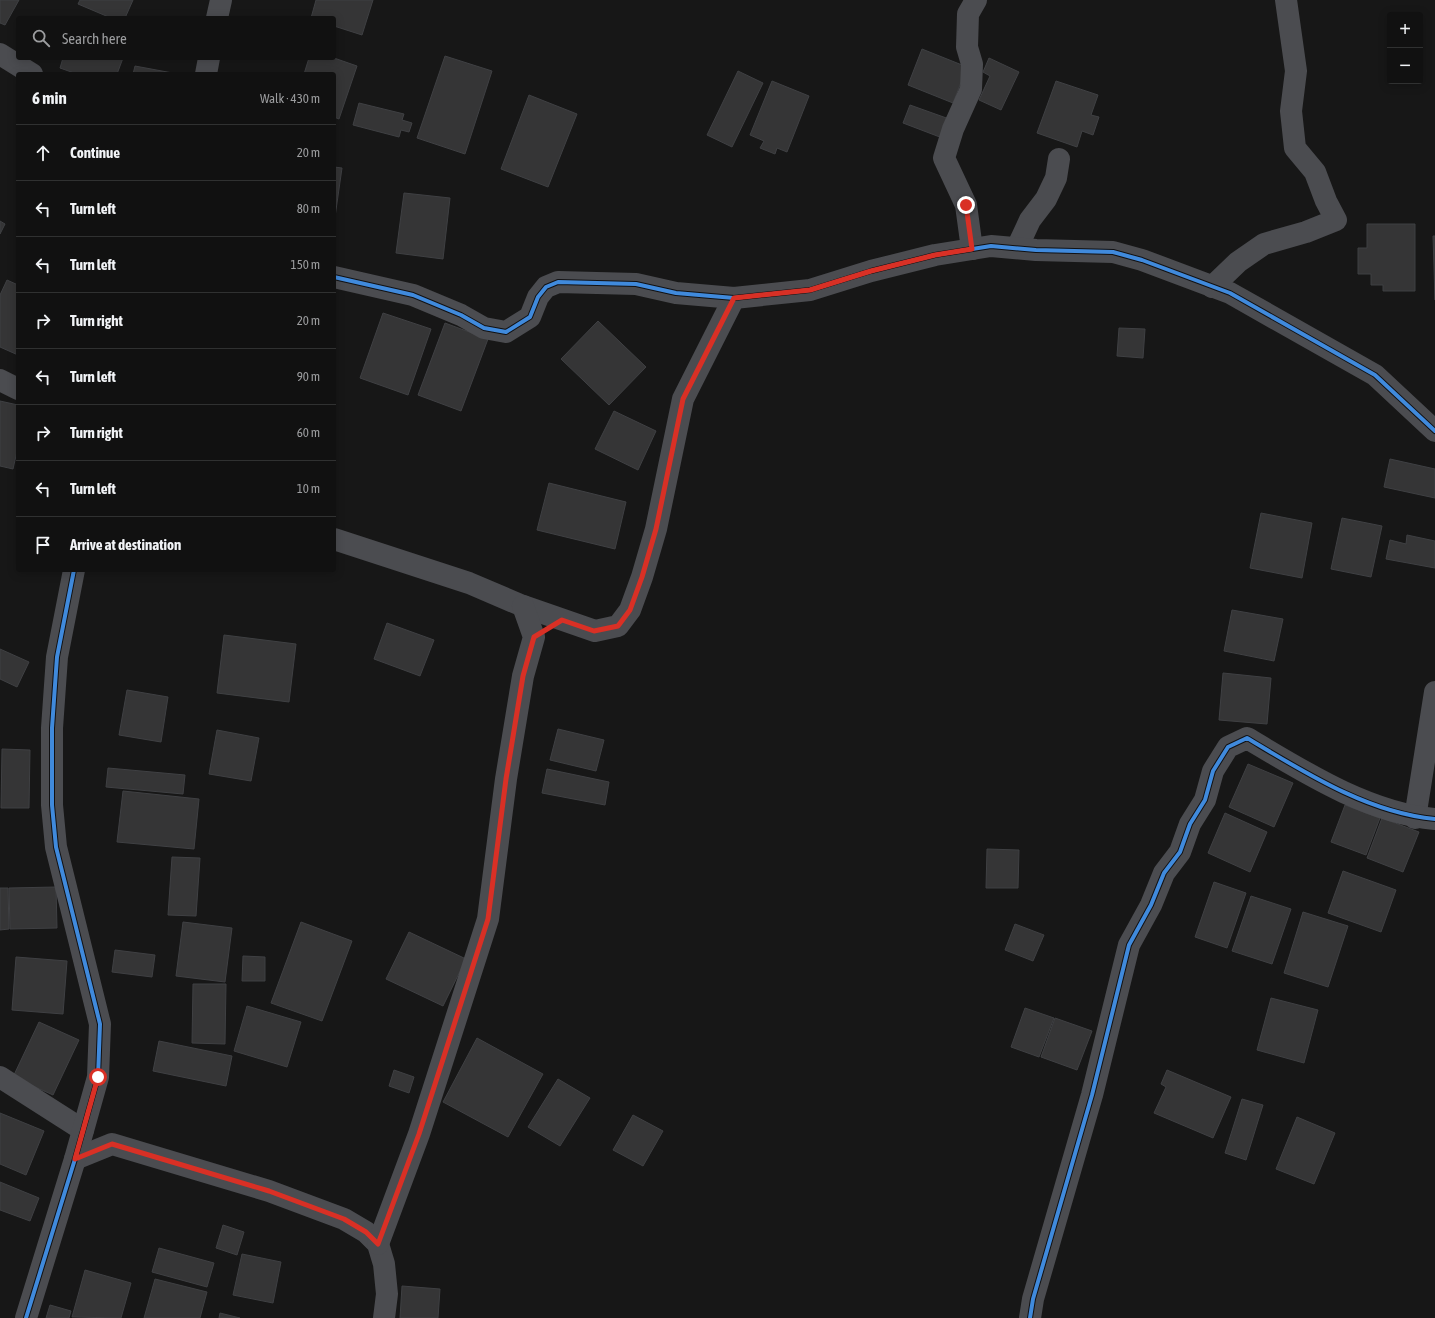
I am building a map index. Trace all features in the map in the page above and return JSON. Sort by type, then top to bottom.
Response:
[{"type":"street","points":[[217,16],[221,0]]},
{"type":"street","points":[[972,249],[966,205],[944,158],[953,129],[971,89],[972,64],[967,47],[968,14],[976,0]]},
{"type":"street","points":[[1212,287],[1238,262],[1264,244],[1306,232],[1336,220],[1326,201],[1315,172],[1295,148],[1291,111],[1296,71],[1286,0]]},
{"type":"street","points":[[0,54],[29,72]]},
{"type":"street","points":[[206,72],[209,60]]},
{"type":"street","points":[[1017,248],[1030,220],[1046,199],[1056,178],[1059,159]]},
{"type":"street","points":[[336,277],[413,295],[461,314],[484,328],[506,332],[530,317],[538,296],[546,287],[558,282],[636,284],[676,293],[734,298],[810,290],[871,271],[935,255],[991,246],[1036,250],[1113,252],[1142,260],[1230,293],[1375,375],[1435,431]]},
{"type":"street","points":[[336,540],[468,583],[523,606],[594,631],[618,626],[630,610],[642,577],[656,529],[683,399],[734,298]]},
{"type":"street","points":[[0,380],[16,388]]},
{"type":"street","points":[[26,1318],[75,1159],[98,1077],[100,1024],[56,847],[52,805],[52,728],[57,657],[74,572]]},
{"type":"street","points":[[378,1244],[419,1134],[488,919],[506,779],[523,676],[534,637],[523,606]]},
{"type":"street","points":[[534,637],[562,620]]},
{"type":"street","points":[[1030,1318],[1032,1299],[1092,1095],[1129,945],[1151,905],[1164,873],[1180,852],[1190,824],[1205,800],[1213,771],[1228,747],[1247,738],[1297,768],[1368,804],[1425,818],[1435,692]]},
{"type":"street","points":[[0,1077],[83,1130]]},
{"type":"street","points":[[75,1159],[112,1144],[269,1191],[344,1219],[366,1232],[378,1244],[384,1264],[387,1294],[384,1318]]},
{"type":"building","points":[[0,0],[19,0],[5,25],[0,23]]},
{"type":"building","points":[[80,0],[133,0],[126,16],[106,16],[78,4]]},
{"type":"building","points":[[316,0],[373,0],[362,35],[336,27],[336,16],[312,16]]},
{"type":"building","points":[[922,49],[967,67],[953,103],[908,85]]},
{"type":"building","points":[[445,56],[492,71],[465,154],[417,138]]},
{"type":"building","points":[[989,58],[1019,72],[1001,110],[979,100],[990,76],[983,72]]},
{"type":"building","points":[[336,59],[357,66],[339,119],[336,118],[336,72],[305,72],[308,60],[336,60]]},
{"type":"building","points":[[62,60],[122,60],[118,72],[71,72],[60,68]]},
{"type":"building","points":[[135,66],[167,72],[134,72]]},
{"type":"building","points":[[738,71],[763,83],[732,147],[707,135]]},
{"type":"building","points":[[772,81],[809,96],[787,152],[777,148],[775,154],[760,148],[764,141],[750,135]]},
{"type":"building","points":[[1056,81],[1098,95],[1091,115],[1099,117],[1093,135],[1082,131],[1077,147],[1037,133]]},
{"type":"building","points":[[529,95],[577,114],[548,187],[501,169]]},
{"type":"building","points":[[359,103],[404,114],[402,120],[412,123],[409,132],[401,130],[399,137],[353,125]]},
{"type":"building","points":[[910,105],[952,120],[945,139],[903,123]]},
{"type":"building","points":[[336,167],[342,168],[336,210]]},
{"type":"building","points":[[404,193],[450,198],[443,259],[396,253]]},
{"type":"building","points":[[0,221],[5,224],[0,234]]},
{"type":"building","points":[[1367,224],[1415,224],[1415,291],[1383,291],[1383,285],[1371,285],[1371,274],[1358,274],[1358,248],[1367,248]]},
{"type":"building","points":[[1433,236],[1435,236],[1435,300]]},
{"type":"building","points":[[7,280],[16,284],[16,354],[0,347],[0,295]]},
{"type":"building","points":[[383,313],[431,329],[408,395],[360,378]]},
{"type":"building","points":[[598,321],[646,367],[609,405],[561,359]]},
{"type":"building","points":[[445,323],[488,339],[461,411],[418,395]]},
{"type":"building","points":[[1119,328],[1145,329],[1143,358],[1117,356]]},
{"type":"building","points":[[0,401],[16,405],[16,456],[13,469],[0,466]]},
{"type":"building","points":[[614,411],[656,431],[638,470],[595,449]]},
{"type":"building","points":[[1390,459],[1435,469],[1435,498],[1384,487]]},
{"type":"building","points":[[549,483],[626,502],[615,549],[537,530]]},
{"type":"building","points":[[1261,513],[1312,523],[1302,578],[1250,568]]},
{"type":"building","points":[[1342,518],[1382,526],[1371,577],[1331,569]]},
{"type":"building","points":[[1407,535],[1435,541],[1435,568],[1386,559],[1390,540],[1406,544]]},
{"type":"building","points":[[1232,610],[1283,619],[1274,661],[1224,651]]},
{"type":"building","points":[[387,623],[434,640],[420,676],[374,659]]},
{"type":"building","points":[[224,635],[296,644],[289,702],[217,693]]},
{"type":"building","points":[[0,649],[29,662],[17,687],[0,679]]},
{"type":"building","points":[[1223,673],[1271,678],[1267,724],[1219,720]]},
{"type":"building","points":[[127,690],[168,697],[161,742],[119,735]]},
{"type":"building","points":[[558,729],[604,740],[596,771],[550,760]]},
{"type":"building","points":[[217,730],[259,738],[251,781],[209,774]]},
{"type":"building","points":[[2,749],[30,750],[29,808],[1,808]]},
{"type":"building","points":[[1248,764],[1293,783],[1274,827],[1229,807]]},
{"type":"building","points":[[108,768],[185,775],[183,794],[106,787]]},
{"type":"building","points":[[547,769],[609,782],[605,805],[542,793]]},
{"type":"building","points":[[123,791],[199,799],[194,849],[117,842]]},
{"type":"building","points":[[1345,805],[1380,818],[1366,855],[1331,842]]},
{"type":"building","points":[[1225,813],[1267,832],[1250,872],[1208,853]]},
{"type":"building","points":[[1382,818],[1419,832],[1403,872],[1367,858]]},
{"type":"building","points":[[987,849],[1019,850],[1018,888],[986,888]]},
{"type":"building","points":[[172,857],[200,858],[196,916],[168,915]]},
{"type":"building","points":[[1343,871],[1396,890],[1381,932],[1328,913]]},
{"type":"building","points":[[1214,882],[1246,893],[1227,948],[1195,937]]},
{"type":"building","points":[[56,887],[57,928],[10,929],[9,888]]},
{"type":"building","points":[[0,888],[8,888],[9,929],[0,930]]},
{"type":"building","points":[[1251,896],[1291,909],[1272,964],[1232,951]]},
{"type":"building","points":[[1303,912],[1348,926],[1328,987],[1284,973]]},
{"type":"building","points":[[183,922],[232,928],[225,982],[176,976]]},
{"type":"building","points":[[301,922],[352,941],[322,1021],[271,1003]]},
{"type":"building","points":[[1015,924],[1044,935],[1033,961],[1005,950]]},
{"type":"building","points":[[409,932],[466,959],[443,1006],[386,979]]},
{"type":"building","points":[[115,950],[155,955],[152,977],[112,972]]},
{"type":"building","points":[[243,956],[265,957],[265,981],[242,981]]},
{"type":"building","points":[[16,957],[67,961],[63,1014],[12,1010]]},
{"type":"building","points":[[193,984],[226,984],[225,1044],[192,1043]]},
{"type":"building","points":[[1271,998],[1318,1010],[1304,1063],[1257,1050]]},
{"type":"building","points":[[247,1006],[301,1022],[287,1067],[234,1051]]},
{"type":"building","points":[[1025,1008],[1054,1018],[1039,1057],[1011,1047]]},
{"type":"building","points":[[1055,1018],[1092,1031],[1077,1070],[1041,1057]]},
{"type":"building","points":[[39,1022],[79,1040],[53,1095],[13,1077]]},
{"type":"building","points":[[477,1038],[543,1074],[508,1137],[443,1102]]},
{"type":"building","points":[[159,1041],[232,1056],[226,1086],[153,1071]]},
{"type":"building","points":[[394,1070],[414,1077],[409,1093],[389,1086]]},
{"type":"building","points":[[1167,1070],[1231,1097],[1213,1138],[1154,1113],[1166,1087],[1161,1084]]},
{"type":"building","points":[[558,1079],[590,1098],[560,1146],[528,1127]]},
{"type":"building","points":[[1242,1099],[1263,1105],[1246,1160],[1225,1153]]},
{"type":"building","points":[[0,1113],[44,1131],[26,1175],[0,1164]]},
{"type":"building","points":[[633,1115],[663,1131],[643,1166],[613,1150]]},
{"type":"building","points":[[1297,1117],[1335,1133],[1314,1184],[1276,1169]]},
{"type":"building","points":[[0,1182],[39,1198],[30,1221],[0,1210]]},
{"type":"building","points":[[223,1225],[244,1232],[237,1255],[216,1248]]},
{"type":"building","points":[[159,1248],[214,1263],[207,1287],[152,1272]]},
{"type":"building","points":[[242,1254],[281,1262],[273,1303],[233,1295]]},
{"type":"building","points":[[85,1270],[131,1283],[121,1318],[72,1317]]},
{"type":"building","points":[[155,1279],[207,1292],[200,1318],[144,1318]]},
{"type":"building","points":[[402,1286],[440,1289],[438,1318],[400,1318]]},
{"type":"building","points":[[50,1305],[71,1311],[69,1318],[46,1318]]},
{"type":"building","points":[[220,1313],[240,1318],[219,1318]]},
{"type":"cycle path","points":[[336,277],[413,295],[461,315],[484,328],[506,332],[530,317],[538,297],[546,287],[558,282],[636,284],[676,293],[734,298],[810,290],[871,271],[935,255],[991,246],[1036,250],[1113,252],[1142,260],[1230,293],[1375,375],[1435,431]]},
{"type":"cycle path","points":[[26,1318],[75,1159],[98,1077],[100,1024],[56,847],[52,805],[52,728],[57,657],[74,572]]},
{"type":"cycle path","points":[[1030,1318],[1033,1299],[1092,1095],[1129,945],[1151,905],[1164,873],[1180,852],[1190,824],[1205,800],[1213,771],[1228,747],[1247,738],[1314,777],[1361,800],[1385,809],[1435,819]]},
{"type":"route","points":[[98,1077],[75,1159],[112,1144],[269,1191],[344,1219],[366,1232],[378,1244],[419,1134],[488,919],[506,779],[523,676],[534,637],[562,620],[594,631],[618,626],[630,610],[642,577],[656,529],[683,399],[734,298],[810,290],[871,271],[935,255],[972,249],[966,205]]}]
